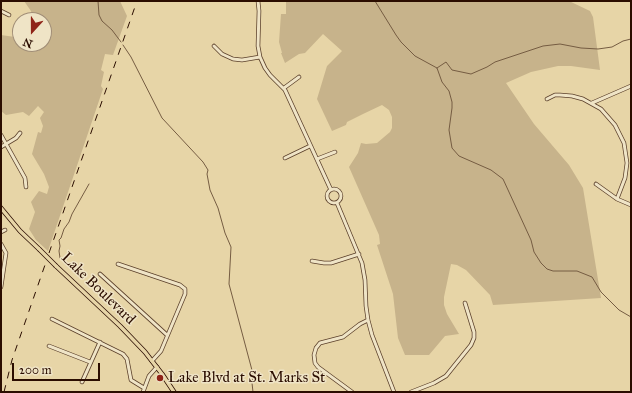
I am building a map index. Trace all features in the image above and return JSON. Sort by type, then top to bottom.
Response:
[{"type":"main road","name":"Lake Boulevard","points":[[1,208],[20,231],[120,326],[157,367],[174,392]]},
{"type":"street","points":[[258,1],[258,39],[260,57],[270,75],[284,88],[331,190]]},
{"type":"street","points":[[1,11],[10,15]]},
{"type":"street","points":[[214,46],[222,54],[233,59],[242,60],[260,57]]},
{"type":"street","points":[[284,88],[299,77]]},
{"type":"street","points":[[592,103],[631,86]]},
{"type":"street","points":[[547,98],[555,95],[566,95],[592,103],[608,116],[615,125],[622,137],[626,150],[627,163],[626,175],[617,199]]},
{"type":"street","points":[[1,147],[20,133]]},
{"type":"street","points":[[1,135],[25,178],[26,187]]},
{"type":"street","points":[[285,158],[310,146]]},
{"type":"street","points":[[317,159],[335,152]]},
{"type":"street","points":[[596,184],[617,199],[631,206]]},
{"type":"street","points":[[331,190],[337,190],[340,193],[341,198],[337,203],[332,204],[327,200],[327,193],[331,190]]},
{"type":"street","points":[[337,203],[359,254],[364,272],[368,320],[374,341],[394,392]]},
{"type":"street","points":[[1,232],[5,230]]},
{"type":"street","points":[[1,244],[6,253],[1,287]]},
{"type":"street","points":[[312,261],[331,263],[359,254]]},
{"type":"street","points":[[118,264],[180,285],[185,289],[185,294],[161,351],[152,361]]},
{"type":"street","points":[[100,274],[167,335]]},
{"type":"street","points":[[410,392],[434,383],[446,376],[471,345],[474,338],[474,332],[465,303]]},
{"type":"street","points":[[52,319],[125,356],[130,378],[133,382],[144,388]]},
{"type":"street","points":[[352,392],[316,365],[314,360],[315,351],[317,346],[322,341],[344,337],[368,320]]},
{"type":"street","points":[[82,382],[100,342]]},
{"type":"street","points":[[49,346],[90,362]]},
{"type":"street","points":[[143,392],[149,376],[157,367]]},
{"type":"shaded area","points":[[24,1],[120,1],[127,16],[113,55],[105,54],[101,70],[104,72],[101,86],[103,89],[48,251],[36,240],[29,229],[35,212],[31,202],[39,191],[47,194],[49,187],[44,174],[32,154],[38,132],[41,133],[43,126],[40,118],[44,112],[38,106],[29,116],[23,112],[6,115],[1,111],[1,35],[12,37],[12,52],[52,52],[52,12],[31,11]]},
{"type":"shaded area","points":[[286,1],[569,1],[590,11],[593,17],[600,70],[571,66],[558,66],[531,72],[506,83],[534,124],[569,165],[583,188],[601,298],[493,305],[490,295],[466,270],[457,265],[451,264],[444,297],[444,305],[447,314],[459,334],[445,336],[429,355],[405,355],[398,338],[393,294],[377,245],[380,244],[379,235],[349,167],[358,153],[361,143],[377,143],[390,132],[392,128],[392,117],[389,110],[382,105],[332,131],[317,99],[327,66],[342,51],[323,34],[305,53],[299,54],[285,63],[279,42],[281,14],[286,14]]},
{"type":"waterway","points":[[98,1],[99,15],[102,21],[112,30],[121,42]]},
{"type":"waterway","points":[[375,1],[401,42],[415,56],[437,68],[442,82],[449,91],[452,102],[449,130],[452,148],[459,156],[491,170],[503,179],[531,240],[534,252],[541,263],[547,269],[553,271],[577,271],[592,277],[601,292],[619,310],[631,317]]},
{"type":"waterway","points":[[437,68],[446,62],[452,70],[471,74],[495,62],[543,46],[560,44],[581,48],[598,49],[612,47],[623,41],[631,39]]},
{"type":"waterway","points":[[123,45],[131,57],[162,118],[203,162],[208,170],[207,174],[210,190],[218,208],[225,233],[231,247],[229,284],[253,374],[253,392]]},
{"type":"waterway","points":[[60,258],[59,240],[89,184]]},
{"type":"railway","points":[[49,253],[137,1]]},
{"type":"railway","points":[[4,392],[12,360],[46,262]]},
{"type":"place","name":"Lake Blvd at St. Marks St","points":[[160,378]]}]
